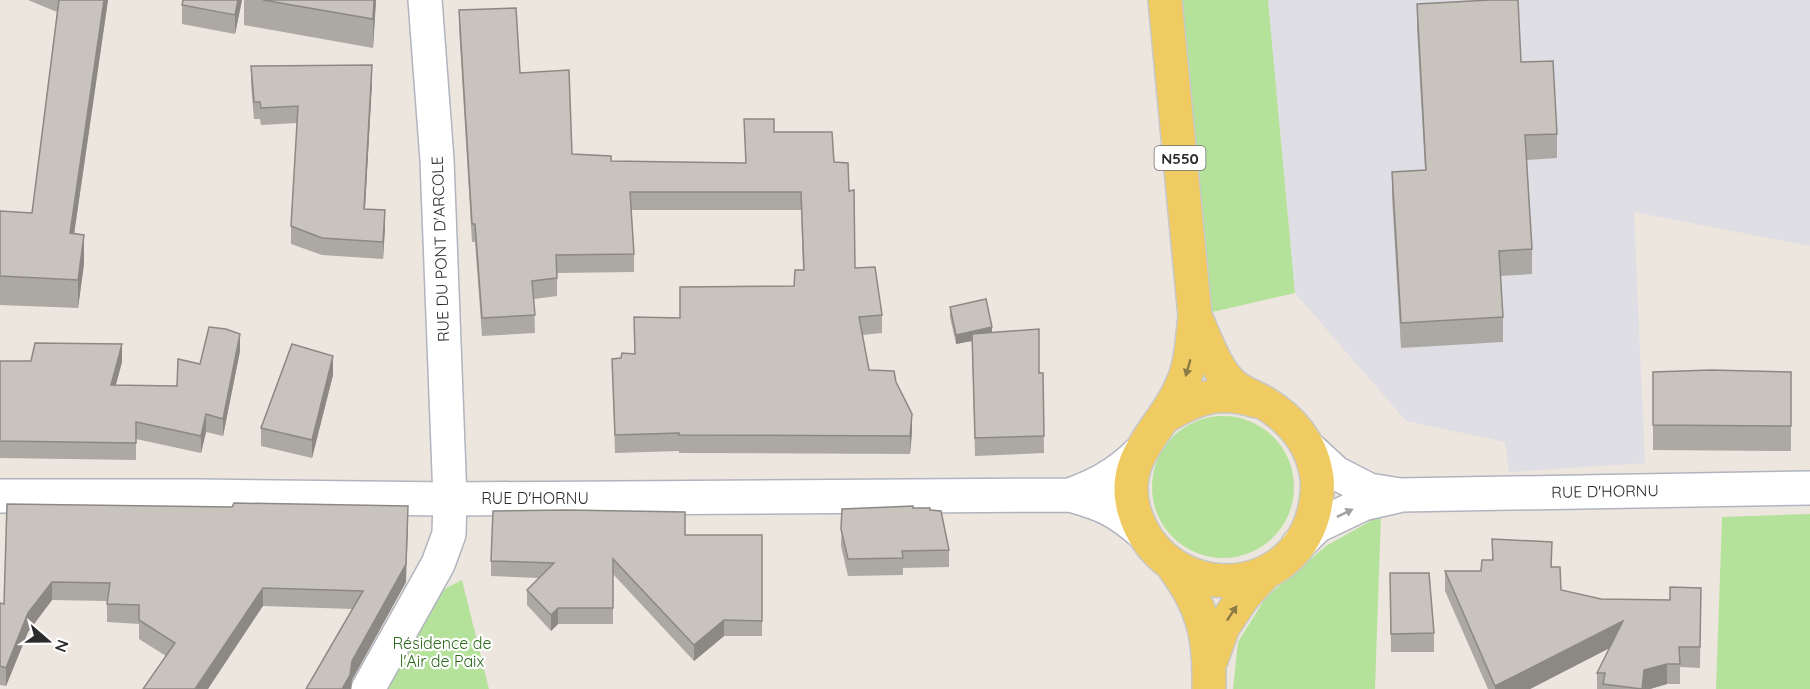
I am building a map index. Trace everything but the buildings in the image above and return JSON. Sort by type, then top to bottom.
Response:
[{"type":"main road","name":"N550","points":[[1165,0],[1195,316],[1190,364],[1166,416],[1151,433],[1138,454],[1132,480],[1134,508],[1143,533],[1151,546],[1173,566],[1198,604],[1205,624],[1210,675]]},
{"type":"main road","name":"N550","points":[[1173,566],[1203,579],[1235,581],[1266,572],[1284,561],[1298,545],[1311,523],[1317,499],[1317,473],[1310,449],[1298,430],[1283,415],[1234,386],[1216,363],[1195,316]]},
{"type":"main road","name":"N550","points":[[1166,416],[1188,402],[1213,396],[1239,396],[1264,403]]},
{"type":"main road","name":"N550","points":[[1210,675],[1223,627],[1243,597],[1266,572]]},
{"type":"street","name":"RUE DU PONT D'ARCOLE","points":[[368,689],[438,564],[449,534],[450,499],[437,160],[425,0]]},
{"type":"street","points":[[1310,449],[1336,473],[1369,490],[1400,495]]},
{"type":"street","points":[[1070,495],[1100,483],[1122,470],[1138,454]]},
{"type":"street","name":"RUE D'HORNU","points":[[1400,495],[1810,488]]},
{"type":"street","name":"RUE D'HORNU","points":[[0,496],[450,499],[1070,495]]},
{"type":"street","points":[[1070,495],[1099,503],[1120,513],[1143,533]]},
{"type":"street","points":[[1298,545],[1317,526],[1363,504],[1400,495]]},
{"type":"shaded area","points":[[1268,0],[1810,0],[1810,246],[1634,212],[1645,463],[1509,472],[1505,442],[1406,421],[1295,293]]},
{"type":"green space","points":[[1165,0],[1268,0],[1295,293],[1195,316]]},
{"type":"green space","points":[[1223,416],[1250,422],[1273,437],[1288,460],[1294,487],[1288,514],[1273,537],[1250,552],[1223,558],[1196,552],[1173,537],[1158,514],[1152,487],[1158,460],[1173,437],[1196,422]]},
{"type":"green space","points":[[1810,514],[1810,689],[1716,689],[1722,517]]},
{"type":"green space","points":[[1381,515],[1375,689],[1233,689],[1238,642],[1266,597],[1326,546]]},
{"type":"green space","name":"Résidence de l'Air de Paix","points":[[462,580],[489,689],[380,689],[433,595]]}]
